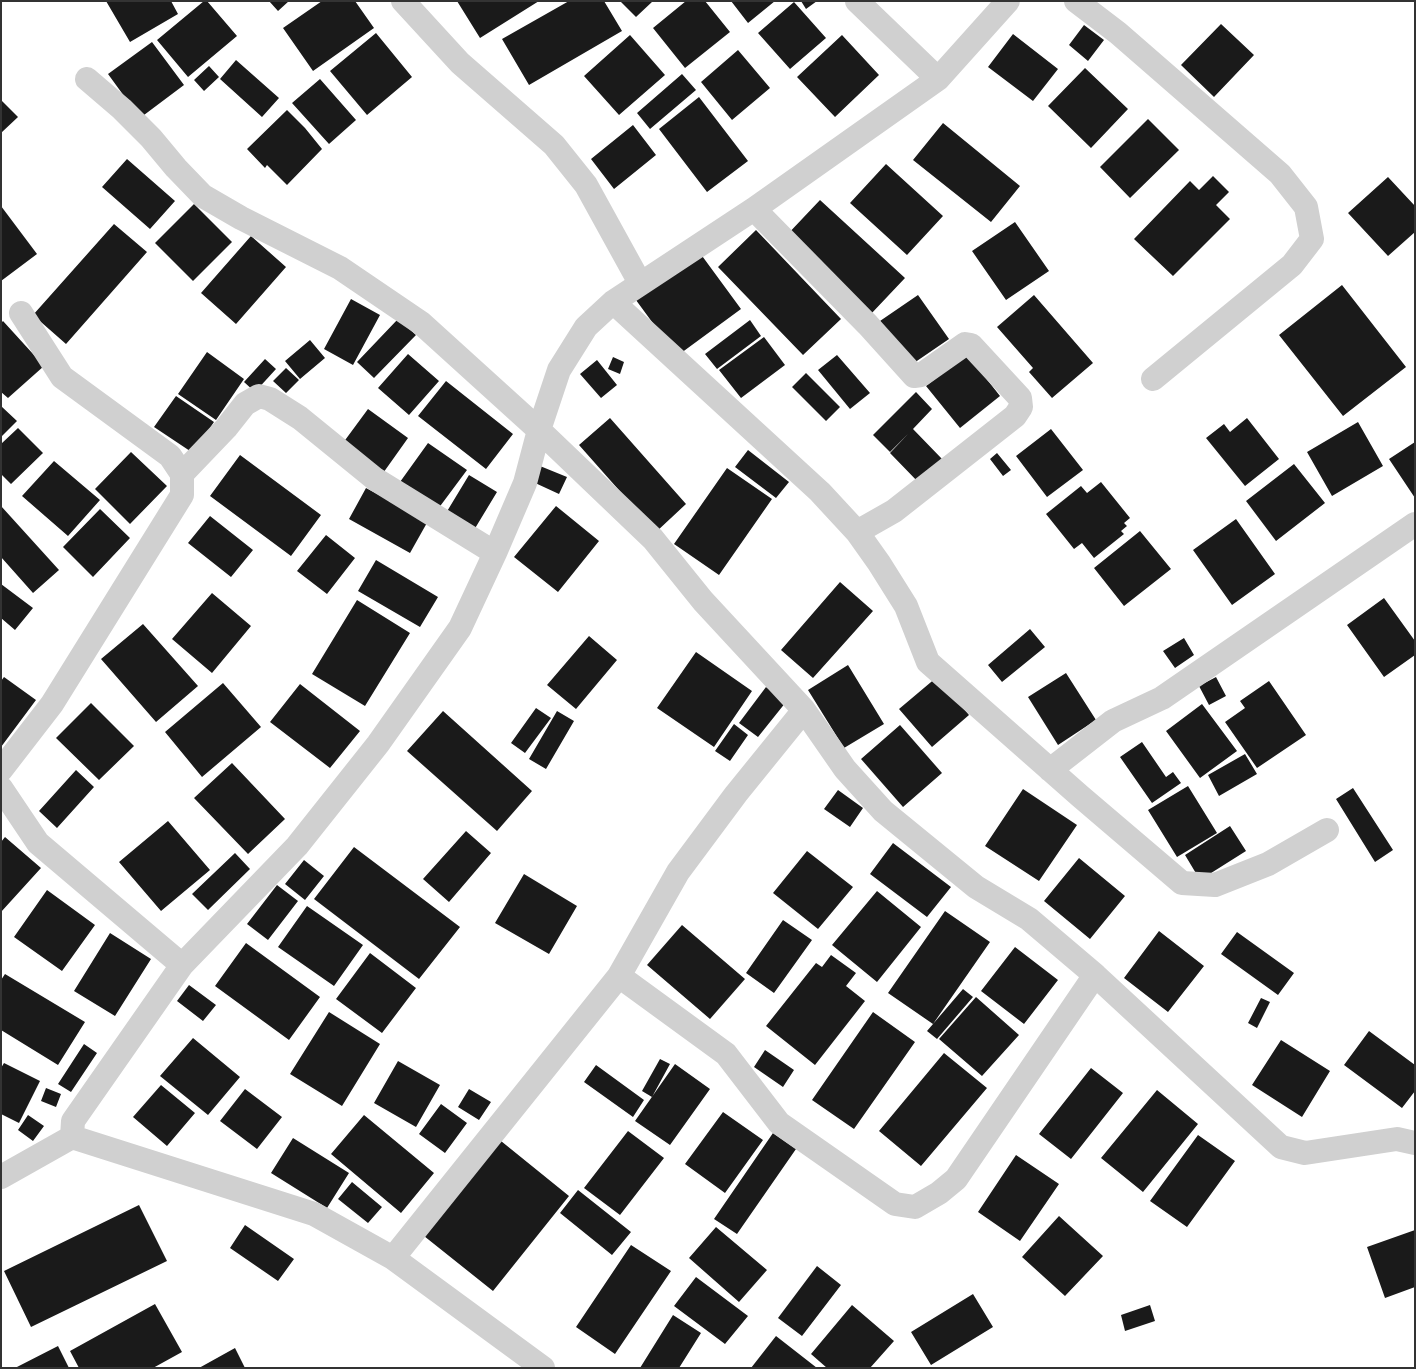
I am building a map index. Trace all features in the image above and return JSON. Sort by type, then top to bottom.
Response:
[{"type":"street","points":[[404,1],[460,63],[554,145],[586,185],[640,283]]},
{"type":"street","points":[[857,1],[938,79]]},
{"type":"street","points":[[72,1137],[73,1121],[182,965],[298,846],[378,744],[460,628],[526,483],[539,430],[560,370],[586,327],[613,302],[754,210],[938,79],[1008,1]]},
{"type":"street","points":[[1076,1],[1118,33],[1280,174],[1306,207],[1312,239],[1292,265],[1154,380]]},
{"type":"street","points":[[87,79],[145,132],[203,196],[240,218],[340,268],[421,324],[539,430],[653,539],[703,601],[804,710],[845,769],[883,811],[976,887],[1029,919],[1095,975],[1281,1146],[1305,1153],[1397,1139],[1415,1143]]},
{"type":"street","points":[[754,210],[868,325],[914,376],[921,375],[966,344],[970,345],[1020,398],[1021,407],[1016,416],[894,511],[857,532]]},
{"type":"street","points":[[613,302],[820,492],[857,532],[879,562],[906,606],[928,662],[1182,883],[1215,885],[1268,864],[1327,830]]},
{"type":"street","points":[[1,770],[52,704],[182,495],[182,474],[170,456],[62,377],[21,314]]},
{"type":"street","points":[[182,474],[226,428],[245,404],[259,396],[270,399],[300,418],[375,479],[495,552]]},
{"type":"street","points":[[1050,770],[1113,721],[1162,698],[1415,524]]},
{"type":"street","points":[[393,1258],[619,976],[678,872],[736,794],[804,710]]},
{"type":"street","points":[[1,788],[38,843],[182,965]]},
{"type":"street","points":[[619,976],[726,1054],[779,1123],[895,1204],[915,1207],[939,1193],[956,1179],[1095,975]]},
{"type":"street","points":[[1,1177],[72,1137],[314,1214],[393,1258],[543,1368]]},
{"type":"building","points":[[106,1],[171,1],[178,14],[130,42]]},
{"type":"building","points":[[204,1],[207,1],[237,36],[188,77],[157,40]]},
{"type":"building","points":[[269,1],[289,1],[278,11]]},
{"type":"building","points":[[322,1],[355,1],[374,28],[313,71],[283,28]]},
{"type":"building","points":[[457,1],[539,1],[480,38]]},
{"type":"building","points":[[569,1],[604,1],[622,31],[529,85],[502,39]]},
{"type":"building","points":[[620,1],[653,1],[636,17]]},
{"type":"building","points":[[686,1],[705,1],[730,32],[685,68],[653,28]]},
{"type":"building","points":[[731,1],[775,1],[748,23]]},
{"type":"building","points":[[801,1],[817,1],[806,9]]},
{"type":"building","points":[[794,2],[826,38],[790,69],[758,33]]},
{"type":"building","points":[[1221,24],[1254,55],[1214,97],[1181,65]]},
{"type":"building","points":[[1084,25],[1104,40],[1088,61],[1069,45]]},
{"type":"building","points":[[376,33],[412,77],[367,115],[330,71]]},
{"type":"building","points":[[1013,34],[1058,69],[1033,101],[988,67]]},
{"type":"building","points":[[630,35],[665,75],[619,115],[584,76]]},
{"type":"building","points":[[842,35],[879,75],[835,117],[797,77]]},
{"type":"building","points":[[152,42],[184,85],[140,118],[108,74]]},
{"type":"building","points":[[738,50],[770,88],[732,120],[701,82]]},
{"type":"building","points":[[236,60],[279,98],[262,117],[220,79]]},
{"type":"building","points":[[209,66],[219,77],[204,91],[194,80]]},
{"type":"building","points":[[1085,68],[1128,109],[1091,148],[1048,106]]},
{"type":"building","points":[[682,74],[696,90],[650,129],[637,113]]},
{"type":"building","points":[[320,79],[356,120],[329,144],[292,103]]},
{"type":"building","points":[[699,97],[748,161],[707,192],[659,129]]},
{"type":"building","points":[[1,100],[18,117],[1,133]]},
{"type":"building","points":[[287,110],[322,149],[287,185],[267,165],[265,168],[247,149]]},
{"type":"building","points":[[1148,119],[1179,150],[1130,198],[1100,167]]},
{"type":"building","points":[[943,123],[1020,186],[991,222],[913,160]]},
{"type":"building","points":[[633,125],[656,155],[614,189],[591,159]]},
{"type":"building","points":[[127,159],[175,201],[150,229],[102,187]]},
{"type":"building","points":[[886,164],[943,216],[907,255],[850,203]]},
{"type":"building","points":[[1213,176],[1229,192],[1216,205],[1230,219],[1173,276],[1134,239],[1190,181],[1199,190]]},
{"type":"building","points":[[1388,177],[1415,206],[1415,232],[1388,256],[1348,213]]},
{"type":"building","points":[[820,200],[905,278],[870,315],[785,237]]},
{"type":"building","points":[[194,204],[232,242],[193,281],[155,243]]},
{"type":"building","points":[[1,206],[37,254],[1,281]]},
{"type":"building","points":[[1015,222],[1049,271],[1006,300],[972,251]]},
{"type":"building","points":[[114,224],[147,252],[66,344],[33,315]]},
{"type":"building","points":[[756,230],[841,319],[803,355],[718,267]]},
{"type":"building","points":[[251,236],[286,267],[236,324],[201,293]]},
{"type":"building","points":[[697,249],[741,309],[677,356],[633,296]]},
{"type":"building","points":[[1342,285],[1406,367],[1343,416],[1279,335]]},
{"type":"building","points":[[918,295],[949,339],[911,365],[880,321]]},
{"type":"building","points":[[1034,295],[1093,363],[1052,398],[1029,372],[1033,368],[997,327]]},
{"type":"building","points":[[351,299],[380,315],[353,365],[324,349]]},
{"type":"building","points":[[398,319],[416,335],[374,378],[357,362]]},
{"type":"building","points":[[750,320],[761,336],[717,369],[705,354]]},
{"type":"building","points":[[3,321],[44,366],[8,398],[1,392],[1,323]]},
{"type":"building","points":[[764,337],[785,365],[741,398],[719,370]]},
{"type":"building","points":[[310,340],[325,358],[300,379],[285,361]]},
{"type":"building","points":[[207,352],[244,379],[216,420],[178,394]]},
{"type":"building","points":[[408,354],[439,381],[409,415],[378,388]]},
{"type":"building","points":[[967,354],[1000,396],[960,428],[926,386]]},
{"type":"building","points":[[837,355],[870,393],[850,409],[818,370]]},
{"type":"building","points":[[613,357],[624,362],[620,374],[608,369]]},
{"type":"building","points":[[265,359],[276,369],[255,392],[244,382]]},
{"type":"building","points":[[597,360],[617,385],[601,398],[580,374]]},
{"type":"building","points":[[286,368],[299,380],[286,393],[273,381]]},
{"type":"building","points":[[806,373],[840,407],[826,421],[792,387]]},
{"type":"building","points":[[446,381],[513,434],[486,469],[418,416]]},
{"type":"building","points":[[916,392],[932,409],[913,429],[943,460],[920,484],[890,453],[908,434],[890,452],[873,435]]},
{"type":"building","points":[[176,396],[214,422],[193,453],[154,427]]},
{"type":"building","points":[[1,406],[17,421],[1,437]]},
{"type":"building","points":[[368,409],[408,438],[381,476],[340,447]]},
{"type":"building","points":[[610,418],[686,504],[656,532],[579,445]]},
{"type":"building","points":[[1247,418],[1279,459],[1245,486],[1206,438],[1224,424],[1230,432]]},
{"type":"building","points":[[1358,422],[1383,466],[1332,496],[1307,452]]},
{"type":"building","points":[[18,428],[43,453],[11,484],[1,474],[1,444]]},
{"type":"building","points":[[1051,429],[1083,470],[1047,497],[1016,456]]},
{"type":"building","points":[[1415,442],[1415,498],[1389,459]]},
{"type":"building","points":[[428,443],[467,470],[438,509],[400,482]]},
{"type":"building","points":[[748,450],[789,482],[776,498],[735,467]]},
{"type":"building","points":[[131,452],[167,486],[130,524],[95,489]]},
{"type":"building","points":[[997,453],[1011,470],[1003,476],[990,459]]},
{"type":"building","points":[[240,455],[321,515],[291,556],[210,496]]},
{"type":"building","points":[[54,461],[100,500],[68,536],[22,496]]},
{"type":"building","points":[[1294,464],[1325,503],[1276,541],[1246,501]]},
{"type":"building","points":[[540,466],[567,477],[559,494],[533,482]]},
{"type":"building","points":[[727,468],[772,499],[719,575],[674,544]]},
{"type":"building","points":[[469,475],[497,492],[474,530],[446,513]]},
{"type":"building","points":[[1101,482],[1130,518],[1124,523],[1127,526],[1121,531],[1124,534],[1094,558],[1082,543],[1074,549],[1046,514],[1081,486],[1087,493]]},
{"type":"building","points":[[366,488],[428,521],[410,553],[349,519]]},
{"type":"building","points":[[1,506],[59,570],[33,593],[1,557]]},
{"type":"building","points":[[556,506],[599,541],[558,592],[514,557]]},
{"type":"building","points":[[100,509],[130,538],[93,577],[63,547]]},
{"type":"building","points":[[210,516],[253,550],[231,577],[188,543]]},
{"type":"building","points":[[1236,519],[1275,574],[1232,605],[1193,550]]},
{"type":"building","points":[[1140,531],[1171,569],[1124,606],[1094,568]]},
{"type":"building","points":[[326,535],[355,558],[327,594],[297,571]]},
{"type":"building","points":[[376,560],[438,597],[420,627],[358,591]]},
{"type":"building","points":[[840,582],[873,611],[813,678],[781,650]]},
{"type":"building","points":[[1,584],[33,608],[15,630],[1,618]]},
{"type":"building","points":[[212,593],[251,626],[212,673],[172,639]]},
{"type":"building","points":[[1384,598],[1415,641],[1415,655],[1384,677],[1347,625]]},
{"type":"building","points":[[357,600],[410,633],[365,706],[312,674]]},
{"type":"building","points":[[143,624],[198,686],[156,722],[101,659]]},
{"type":"building","points":[[1030,629],[1045,647],[1002,682],[988,665]]},
{"type":"building","points":[[589,636],[617,660],[576,709],[547,685]]},
{"type":"building","points":[[1184,638],[1194,655],[1175,668],[1163,651]]},
{"type":"building","points":[[696,652],[752,691],[714,747],[657,708]]},
{"type":"building","points":[[848,665],[884,724],[844,748],[808,690]]},
{"type":"building","points":[[1066,673],[1096,720],[1058,745],[1028,697]]},
{"type":"building","points":[[4,677],[36,700],[1,747],[1,681]]},
{"type":"building","points":[[937,677],[969,715],[932,747],[899,709]]},
{"type":"building","points":[[1216,677],[1226,696],[1209,705],[1199,686]]},
{"type":"building","points":[[1269,681],[1306,735],[1257,768],[1225,722],[1245,708],[1240,701]]},
{"type":"building","points":[[223,683],[261,727],[202,777],[165,732]]},
{"type":"building","points":[[300,684],[360,731],[330,768],[270,722]]},
{"type":"building","points":[[766,687],[786,702],[758,737],[739,723]]},
{"type":"building","points":[[91,703],[134,746],[99,780],[56,738]]},
{"type":"building","points":[[1202,704],[1237,751],[1200,778],[1166,731]]},
{"type":"building","points":[[536,708],[551,718],[525,753],[511,743]]},
{"type":"building","points":[[443,711],[532,791],[497,831],[407,751]]},
{"type":"building","points":[[557,711],[574,721],[546,769],[529,759]]},
{"type":"building","points":[[734,724],[748,735],[730,761],[715,751]]},
{"type":"building","points":[[900,725],[942,773],[903,807],[861,759]]},
{"type":"building","points":[[1142,742],[1166,777],[1173,772],[1181,783],[1152,803],[1120,757]]},
{"type":"building","points":[[1245,754],[1257,774],[1219,796],[1208,775]]},
{"type":"building","points":[[232,763],[285,819],[248,854],[194,798]]},
{"type":"building","points":[[76,770],[94,787],[57,828],[39,811]]},
{"type":"building","points":[[1188,786],[1217,833],[1177,857],[1148,810]]},
{"type":"building","points":[[1353,788],[1393,850],[1375,862],[1336,799]]},
{"type":"building","points":[[1023,789],[1077,825],[1039,881],[985,846]]},
{"type":"building","points":[[838,790],[863,808],[850,827],[824,809]]},
{"type":"building","points":[[168,821],[210,870],[161,911],[119,862]]},
{"type":"building","points":[[1230,826],[1246,851],[1200,880],[1185,855]]},
{"type":"building","points":[[466,831],[491,853],[449,902],[423,879]]},
{"type":"building","points":[[5,837],[41,868],[1,912],[1,842]]},
{"type":"building","points":[[893,843],[951,887],[927,917],[870,874]]},
{"type":"building","points":[[354,847],[460,927],[419,979],[314,899]]},
{"type":"building","points":[[807,851],[853,887],[818,929],[773,893]]},
{"type":"building","points":[[235,853],[250,869],[208,910],[192,894]]},
{"type":"building","points":[[1079,858],[1125,896],[1090,939],[1044,901]]},
{"type":"building","points":[[304,860],[324,876],[305,900],[285,884]]},
{"type":"building","points":[[524,874],[577,906],[549,954],[495,923]]},
{"type":"building","points":[[277,885],[298,901],[268,940],[247,924]]},
{"type":"building","points":[[47,890],[95,925],[62,971],[14,937]]},
{"type":"building","points":[[877,891],[921,927],[877,982],[832,945]]},
{"type":"building","points":[[307,906],[363,945],[334,986],[278,947]]},
{"type":"building","points":[[945,911],[990,942],[933,1024],[888,993]]},
{"type":"building","points":[[783,920],[812,940],[774,993],[746,973]]},
{"type":"building","points":[[682,925],[745,979],[710,1019],[647,965]]},
{"type":"building","points":[[1159,931],[1204,966],[1168,1012],[1124,978]]},
{"type":"building","points":[[1237,932],[1294,973],[1278,995],[1221,954]]},
{"type":"building","points":[[110,933],[151,959],[115,1016],[74,991]]},
{"type":"building","points":[[246,943],[320,997],[289,1040],[215,986]]},
{"type":"building","points":[[1015,947],[1058,980],[1024,1024],[981,991]]},
{"type":"building","points":[[370,953],[416,988],[382,1033],[336,999]]},
{"type":"building","points":[[831,955],[856,973],[846,986],[865,1001],[815,1065],[766,1026],[816,963],[822,967]]},
{"type":"building","points":[[5,974],[85,1022],[58,1065],[1,1030],[1,980]]},
{"type":"building","points":[[189,985],[216,1005],[203,1021],[177,1001]]},
{"type":"building","points":[[963,989],[973,997],[937,1039],[927,1031]]},
{"type":"building","points":[[976,997],[1019,1035],[982,1076],[939,1039]]},
{"type":"building","points":[[1261,998],[1270,1002],[1257,1028],[1248,1023]]},
{"type":"building","points":[[329,1012],[380,1044],[342,1106],[290,1074]]},
{"type":"building","points":[[873,1012],[915,1042],[854,1129],[812,1100]]},
{"type":"building","points":[[1369,1031],[1415,1065],[1415,1091],[1402,1108],[1344,1065]]},
{"type":"building","points":[[193,1038],[240,1077],[208,1115],[160,1076]]},
{"type":"building","points":[[1281,1040],[1330,1071],[1302,1117],[1252,1085]]},
{"type":"building","points":[[84,1044],[97,1053],[71,1092],[58,1084]]},
{"type":"building","points":[[765,1050],[794,1070],[783,1087],[754,1067]]},
{"type":"building","points":[[944,1053],[987,1088],[921,1166],[879,1131]]},
{"type":"building","points":[[660,1059],[670,1064],[652,1097],[642,1091]]},
{"type":"building","points":[[398,1061],[440,1085],[416,1127],[374,1103]]},
{"type":"building","points":[[4,1063],[40,1081],[19,1123],[1,1114],[1,1068]]},
{"type":"building","points":[[675,1064],[710,1089],[670,1145],[635,1121]]},
{"type":"building","points":[[596,1065],[644,1100],[633,1117],[584,1082]]},
{"type":"building","points":[[1091,1068],[1123,1093],[1071,1159],[1039,1134]]},
{"type":"building","points":[[161,1085],[195,1113],[167,1146],[133,1117]]},
{"type":"building","points":[[46,1088],[61,1094],[56,1107],[41,1101]]},
{"type":"building","points":[[245,1089],[282,1117],[257,1149],[220,1121]]},
{"type":"building","points":[[469,1089],[491,1102],[479,1120],[458,1107]]},
{"type":"building","points":[[1157,1090],[1198,1124],[1143,1192],[1101,1158]]},
{"type":"building","points":[[441,1104],[467,1123],[445,1153],[419,1134]]},
{"type":"building","points":[[723,1112],[763,1140],[725,1193],[685,1164]]},
{"type":"building","points":[[28,1115],[44,1126],[33,1141],[18,1130]]},
{"type":"building","points":[[364,1115],[434,1173],[401,1213],[331,1154]]},
{"type":"building","points":[[628,1131],[664,1158],[620,1215],[584,1188]]},
{"type":"building","points":[[773,1133],[796,1149],[737,1234],[714,1219]]},
{"type":"building","points":[[1198,1135],[1235,1161],[1187,1227],[1150,1201]]},
{"type":"building","points":[[293,1138],[349,1173],[327,1208],[271,1173]]},
{"type":"building","points":[[501,1141],[569,1196],[493,1291],[424,1236]]},
{"type":"building","points":[[1016,1155],[1059,1184],[1020,1241],[978,1212]]},
{"type":"building","points":[[352,1182],[382,1207],[368,1223],[338,1199]]},
{"type":"building","points":[[578,1190],[631,1232],[612,1255],[560,1213]]},
{"type":"building","points":[[139,1205],[167,1261],[31,1327],[4,1271]]},
{"type":"building","points":[[1059,1216],[1103,1256],[1065,1296],[1022,1257]]},
{"type":"building","points":[[245,1225],[294,1259],[278,1281],[230,1248]]},
{"type":"building","points":[[716,1227],[767,1270],[739,1302],[689,1258]]},
{"type":"building","points":[[1415,1230],[1415,1287],[1385,1298],[1367,1247]]},
{"type":"building","points":[[631,1245],[671,1271],[615,1354],[576,1327]]},
{"type":"building","points":[[817,1266],[841,1285],[802,1336],[778,1318]]},
{"type":"building","points":[[696,1277],[748,1316],[725,1344],[674,1306]]},
{"type":"building","points":[[973,1294],[993,1327],[931,1365],[911,1332]]},
{"type":"building","points":[[155,1304],[182,1352],[153,1368],[79,1368],[70,1351]]},
{"type":"building","points":[[852,1305],[894,1341],[870,1368],[827,1368],[811,1354]]},
{"type":"building","points":[[1150,1305],[1155,1321],[1125,1331],[1121,1315]]},
{"type":"building","points":[[673,1315],[701,1333],[679,1368],[640,1368]]},
{"type":"building","points":[[776,1336],[817,1368],[751,1368]]},
{"type":"building","points":[[58,1346],[69,1368],[15,1368]]},
{"type":"building","points":[[235,1348],[245,1368],[199,1368]]}]
